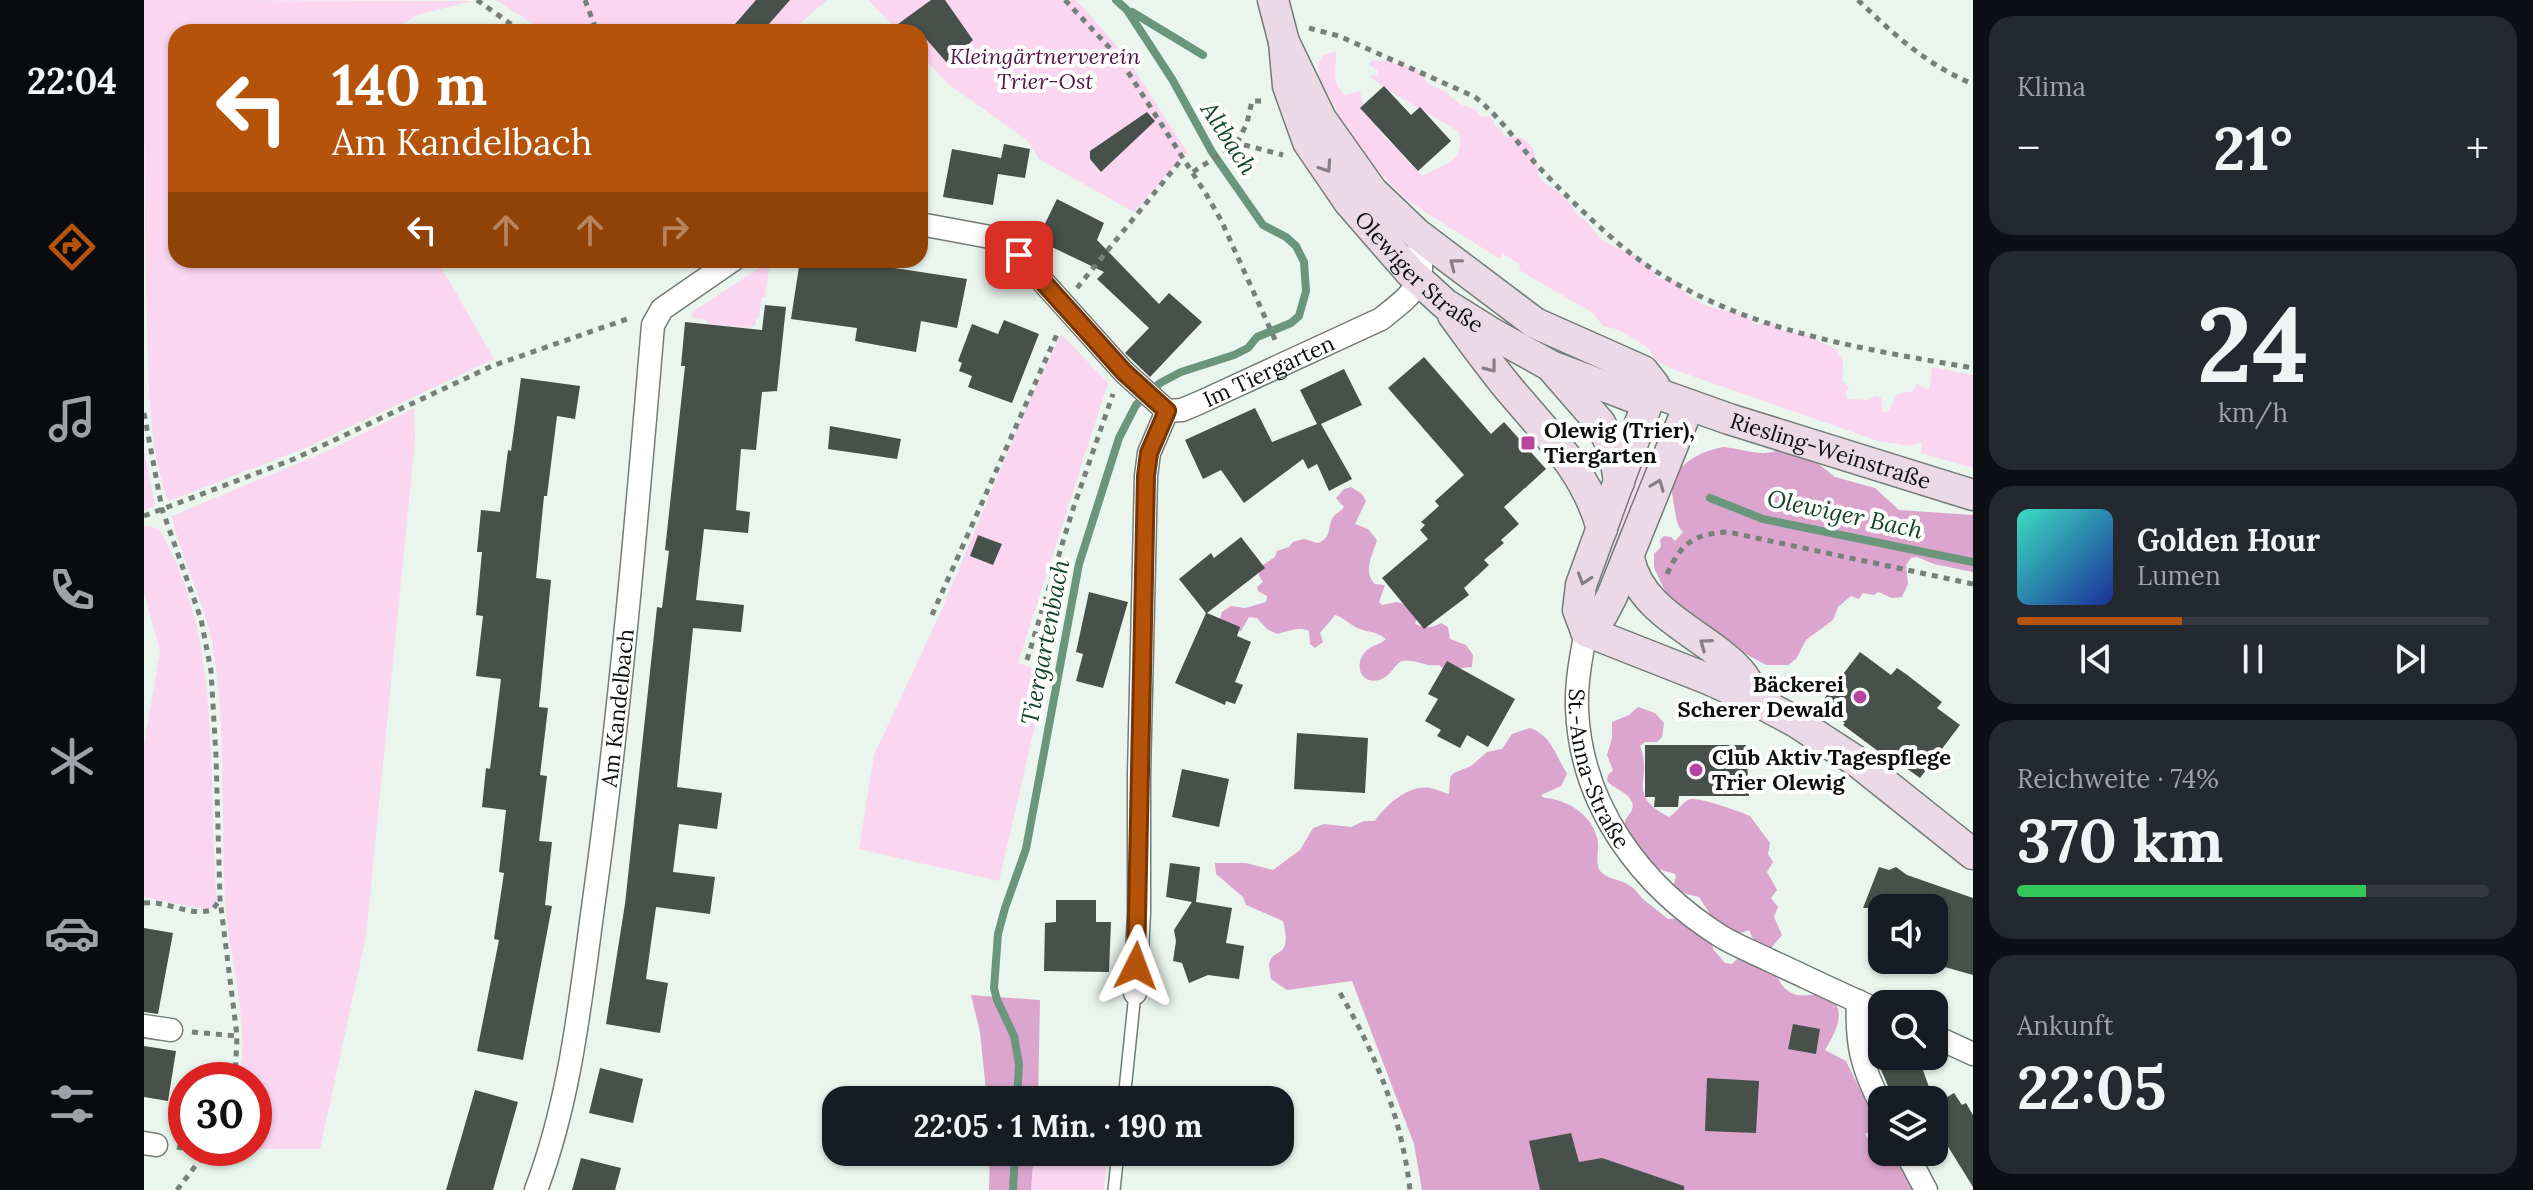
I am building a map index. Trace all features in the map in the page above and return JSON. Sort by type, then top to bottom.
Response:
[{"type":"main road","name":"Olewiger Straße","points":[[1278,19],[1321,119],[1372,191],[1417,234],[1535,323],[1643,371],[1654,385],[1653,392]]},
{"type":"main road","name":"Olewiger Straße","points":[[1278,19],[1288,86],[1308,142],[1349,202],[1420,282],[1445,304],[1551,366],[1638,399],[1653,392],[1689,405]]},
{"type":"main road","points":[[1445,304],[1491,368],[1574,466],[1592,496],[1602,529]]},
{"type":"main road","points":[[1551,366],[1600,423],[1614,450],[1619,482]]},
{"type":"main road","name":"St.-Anna-Straße","points":[[1586,631],[1578,610],[1578,598],[1653,392]]},
{"type":"main road","points":[[1689,405],[1629,558],[1602,615],[1586,631],[1757,701],[1796,722],[1859,763],[1973,854]]},
{"type":"main road","name":"Riesling-Weinstraße","points":[[1689,405],[1973,495]]},
{"type":"main road","points":[[1629,558],[1637,581],[1659,607],[1744,675],[1757,701]]},
{"type":"street","points":[[928,225],[990,237],[1019,255],[1070,301],[1124,372],[1153,400],[1146,476],[1135,993]]},
{"type":"street","points":[[1417,234],[1423,260],[1420,282]]},
{"type":"street","points":[[662,309],[721,268]]},
{"type":"street","name":"Im Tiergarten","points":[[1153,400],[1182,410],[1201,402],[1365,328],[1401,303],[1420,282]]},
{"type":"street","name":"Am Kandelbach","points":[[536,1190],[560,1115],[578,1014],[626,628],[653,325],[662,309]]},
{"type":"street","name":"St.-Anna-Straße","points":[[1586,631],[1579,668],[1577,710],[1585,765],[1614,833],[1632,859],[1666,895],[1725,938],[1868,1006]]},
{"type":"street","points":[[1858,1001],[1858,1051],[1871,1086]]},
{"type":"street","points":[[144,1026],[171,1030]]},
{"type":"street","points":[[1948,1042],[1973,1054]]},
{"type":"street","points":[[1913,1166],[1926,1190]]},
{"type":"lane","points":[[1125,1086],[1135,993]]},
{"type":"lane","points":[[1114,1190],[1117,1166]]},
{"type":"path","points":[[477,0],[511,24]]},
{"type":"path","points":[[585,0],[594,24]]},
{"type":"path","points":[[1065,0],[1119,58],[1193,172],[1221,220],[1273,337]]},
{"type":"path","points":[[1858,0],[1903,43],[1929,62],[1973,84]]},
{"type":"path","points":[[1278,19],[1339,36],[1475,97],[1492,111],[1581,210],[1634,256],[1684,290],[1714,304],[1842,345],[1973,368]]},
{"type":"path","points":[[1193,172],[1237,143],[1247,123],[1252,101],[1264,101]]},
{"type":"path","points":[[1237,143],[1283,155]]},
{"type":"path","points":[[932,615],[1070,301],[1182,159]]},
{"type":"path","points":[[144,516],[294,459],[510,359],[662,309]]},
{"type":"path","points":[[1027,660],[1108,406],[1124,372]]},
{"type":"path","points":[[144,413],[162,509],[201,619],[209,655],[216,756],[220,899],[237,1036],[236,1062]]},
{"type":"path","points":[[1667,589],[1668,573],[1685,543],[1707,533],[1728,532],[1973,584]]},
{"type":"path","points":[[144,903],[156,902],[198,913],[212,910],[220,899]]},
{"type":"path","points":[[1340,993],[1365,1036],[1397,1121],[1410,1190]]},
{"type":"path","points":[[171,1030],[237,1036]]},
{"type":"path","points":[[177,1190],[195,1166]]},
{"type":"green space","points":[[144,0],[472,1],[417,15],[403,24],[168,24],[168,268],[442,268],[494,359],[305,448],[169,501],[153,434],[145,242]]},
{"type":"green space","points":[[496,0],[827,0],[799,24],[534,24]]},
{"type":"green space","name":"Kleingärtnerverein Trier-Ost","points":[[868,0],[1076,0],[1125,55],[1187,152],[1134,212],[1039,159],[1027,140],[947,83],[928,63],[928,24],[891,24]]},
{"type":"green space","points":[[1336,51],[1335,74],[1340,90],[1345,95],[1360,91],[1364,113],[1422,176],[1451,162],[1459,151],[1459,132],[1375,81],[1370,76],[1377,75],[1378,71],[1369,64],[1373,60],[1385,61],[1388,58],[1395,64],[1416,68],[1428,84],[1444,91],[1460,104],[1475,109],[1481,117],[1489,116],[1504,136],[1524,140],[1535,154],[1540,179],[1566,199],[1601,239],[1648,264],[1657,278],[1675,281],[1695,300],[1745,316],[1755,325],[1772,323],[1786,332],[1802,333],[1836,349],[1843,361],[1842,382],[1849,386],[1847,399],[1881,398],[1882,410],[1886,413],[1896,395],[1912,392],[1917,384],[1929,390],[1932,367],[1973,375],[1973,468],[1921,453],[1922,442],[1911,446],[1878,441],[1675,370],[1657,361],[1647,347],[1616,329],[1603,326],[1593,313],[1519,270],[1520,264],[1503,254],[1500,259],[1408,201],[1364,155],[1319,76],[1318,65],[1322,56]]},
{"type":"green space","points":[[759,268],[769,269],[759,319],[756,318],[756,324],[750,328],[708,324],[705,319],[694,318],[691,313]]},
{"type":"green space","points":[[1061,334],[1108,383],[1018,663],[1047,673],[999,881],[859,849],[874,755],[939,616],[1027,406]]},
{"type":"green space","points":[[414,408],[415,440],[366,936],[320,1149],[272,1149],[272,1062],[242,1062],[241,1017],[226,911],[222,743],[212,643],[172,516],[325,452]]},
{"type":"green space","points":[[144,451],[155,505],[144,511]]},
{"type":"green space","points":[[1643,451],[1652,454],[1607,573],[1600,570]]},
{"type":"green space","points":[[144,527],[159,529],[180,572],[194,617],[203,663],[209,710],[217,900],[213,908],[207,910],[144,897],[144,745],[160,651],[144,592]]},
{"type":"green space","points":[[1033,1166],[1107,1166],[1104,1190],[1031,1190]]},
{"type":"shaded area","points":[[1724,447],[1760,453],[1781,449],[1816,462],[1835,477],[1875,488],[1899,510],[1973,515],[1973,572],[1911,558],[1906,565],[1908,584],[1902,597],[1892,598],[1878,592],[1874,595],[1863,593],[1859,599],[1851,596],[1838,607],[1833,620],[1806,640],[1796,659],[1788,665],[1766,665],[1735,648],[1712,628],[1696,630],[1659,595],[1665,591],[1654,568],[1654,554],[1661,547],[1660,540],[1664,536],[1675,541],[1683,532],[1677,520],[1672,491],[1675,477],[1692,459]]},
{"type":"shaded area","points":[[1351,487],[1366,501],[1355,524],[1368,529],[1377,540],[1369,574],[1375,584],[1385,585],[1379,602],[1382,605],[1397,602],[1419,609],[1415,624],[1431,627],[1441,623],[1448,627],[1450,639],[1466,645],[1473,655],[1472,667],[1445,670],[1439,665],[1406,660],[1399,662],[1383,678],[1372,681],[1363,677],[1360,662],[1367,650],[1386,639],[1357,628],[1339,616],[1335,615],[1320,633],[1323,642],[1315,648],[1310,644],[1309,631],[1297,629],[1277,634],[1257,618],[1249,617],[1241,631],[1234,632],[1219,622],[1222,612],[1231,606],[1245,608],[1266,602],[1267,596],[1257,587],[1263,582],[1259,576],[1260,567],[1275,557],[1277,551],[1293,542],[1304,539],[1318,543],[1323,540],[1334,516],[1344,507],[1336,498],[1344,489]]},
{"type":"shaded area","points":[[1638,707],[1655,713],[1664,723],[1662,737],[1657,742],[1645,742],[1640,746],[1647,801],[1669,817],[1692,799],[1728,808],[1750,816],[1770,843],[1768,854],[1773,862],[1767,872],[1777,890],[1771,898],[1778,907],[1774,917],[1782,935],[1772,947],[1764,949],[1754,941],[1749,930],[1741,933],[1715,922],[1699,897],[1678,892],[1673,886],[1675,874],[1648,866],[1628,836],[1625,823],[1632,802],[1607,781],[1613,770],[1607,755],[1612,722],[1629,715]]},
{"type":"shaded area","points":[[1530,728],[1537,731],[1556,753],[1567,774],[1561,786],[1541,795],[1571,806],[1591,824],[1596,833],[1597,862],[1602,873],[1632,887],[1668,919],[1679,918],[1712,938],[1713,949],[1725,963],[1732,964],[1739,957],[1774,971],[1790,992],[1821,995],[1833,1001],[1839,1014],[1838,1022],[1825,1050],[1846,1061],[1868,1106],[1868,1133],[1865,1134],[1868,1138],[1868,1166],[1914,1166],[1934,1190],[1422,1190],[1414,1144],[1352,981],[1287,990],[1271,979],[1271,959],[1284,948],[1283,921],[1246,905],[1243,897],[1216,874],[1215,863],[1246,863],[1273,870],[1300,850],[1313,828],[1324,824],[1351,827],[1364,821],[1375,821],[1392,802],[1414,789],[1430,788],[1449,794],[1450,777],[1454,773],[1471,766],[1487,752],[1502,749],[1512,734]]},
{"type":"shaded area","points":[[971,995],[1040,1000],[1038,1086],[986,1086],[980,1032]]},
{"type":"shaded area","points":[[990,1166],[1033,1166],[1031,1190],[989,1190]]},
{"type":"building","points":[[756,0],[790,0],[769,24],[735,24]]},
{"type":"building","points":[[931,0],[945,0],[973,40],[948,64],[928,41],[928,24],[898,24]]},
{"type":"building","points":[[1384,86],[1411,115],[1420,107],[1451,141],[1418,171],[1360,108]]},
{"type":"building","points":[[1147,112],[1155,121],[1101,172],[1090,159],[1090,151]]},
{"type":"building","points":[[1004,144],[1030,149],[1025,178],[998,174],[993,205],[943,197],[952,149],[1001,158],[1000,163]]},
{"type":"building","points":[[1057,199],[1104,223],[1097,240],[1159,304],[1169,293],[1202,322],[1150,377],[1125,353],[1149,328],[1097,279],[1104,272],[1037,240]]},
{"type":"building","points":[[799,268],[894,268],[967,279],[957,328],[921,321],[916,352],[855,341],[857,328],[791,319]]},
{"type":"building","points":[[765,305],[786,307],[777,391],[762,392],[756,450],[741,449],[736,510],[750,512],[748,533],[704,529],[696,600],[744,605],[741,632],[693,628],[677,787],[722,793],[717,829],[679,824],[673,872],[715,877],[710,914],[656,907],[646,979],[668,983],[660,1033],[606,1024],[625,904],[657,607],[662,608],[669,551],[665,550],[685,366],[681,366],[685,322],[762,330]]},
{"type":"building","points":[[1004,320],[1039,334],[1012,403],[968,387],[972,376],[959,371],[962,363],[958,361],[972,324],[998,334]]},
{"type":"building","points":[[1424,357],[1491,434],[1504,422],[1546,469],[1504,507],[1519,524],[1501,540],[1504,543],[1484,560],[1489,565],[1464,588],[1469,595],[1424,629],[1382,578],[1428,539],[1420,530],[1425,525],[1421,522],[1439,506],[1435,501],[1464,475],[1388,388]]},
{"type":"building","points":[[1344,369],[1362,405],[1321,424],[1352,479],[1329,491],[1317,464],[1308,469],[1303,459],[1244,503],[1221,470],[1203,479],[1185,440],[1255,408],[1272,442],[1317,424],[1300,390]]},
{"type":"building","points":[[521,378],[580,386],[575,419],[557,416],[547,496],[544,496],[536,578],[551,580],[539,707],[548,708],[540,775],[547,776],[539,841],[552,842],[545,905],[552,906],[523,1060],[477,1051],[499,940],[494,939],[504,873],[499,872],[506,810],[482,807],[501,679],[476,676],[483,616],[476,615],[482,552],[477,552],[481,510],[500,512]]},
{"type":"building","points":[[830,426],[901,439],[897,459],[828,449]]},
{"type":"building","points":[[978,535],[1002,544],[993,565],[970,556]]},
{"type":"building","points":[[1241,537],[1265,568],[1207,613],[1240,627],[1237,636],[1251,642],[1235,682],[1243,685],[1235,704],[1226,701],[1225,705],[1175,683],[1206,613],[1179,579],[1211,553],[1214,558]]},
{"type":"building","points":[[1089,592],[1128,602],[1103,688],[1076,681],[1083,654],[1076,652]]},
{"type":"building","points":[[1860,652],[1891,675],[1897,668],[1906,674],[1942,702],[1937,708],[1960,725],[1920,778],[1895,760],[1894,763],[1820,704]]},
{"type":"building","points":[[1447,661],[1515,699],[1488,747],[1467,735],[1460,748],[1437,736],[1441,730],[1425,721],[1438,699],[1428,694]]},
{"type":"building","points":[[1297,733],[1368,738],[1365,793],[1294,789]]},
{"type":"building","name":"Club Aktiv Tagespflege Trier Olewig","points":[[1645,745],[1746,745],[1749,796],[1679,796],[1678,807],[1654,807],[1655,797],[1645,797]]},
{"type":"building","points":[[1182,769],[1229,779],[1219,827],[1172,817]]},
{"type":"building","points":[[1170,863],[1200,867],[1196,902],[1232,908],[1226,943],[1244,946],[1239,979],[1208,975],[1189,983],[1182,963],[1173,961],[1174,930],[1192,902],[1166,897]]},
{"type":"building","points":[[1879,867],[1889,870],[1896,867],[1907,875],[1973,898],[1973,975],[1948,968],[1948,894],[1868,894]]},
{"type":"building","points":[[1056,900],[1096,900],[1096,922],[1111,922],[1109,972],[1044,971],[1045,923],[1056,922]]},
{"type":"building","points":[[144,928],[173,933],[158,1014],[144,1012]]},
{"type":"building","points":[[1793,1024],[1820,1029],[1816,1054],[1788,1049]]},
{"type":"building","points":[[144,1046],[176,1051],[174,1062],[168,1062],[168,1101],[144,1097]]},
{"type":"building","points":[[600,1068],[643,1079],[633,1123],[589,1113]]},
{"type":"building","points":[[1881,1070],[1923,1070],[1929,1086],[1888,1086]]},
{"type":"building","points":[[1707,1078],[1759,1081],[1756,1133],[1705,1131]]},
{"type":"building","points":[[475,1090],[518,1102],[493,1190],[446,1190]]},
{"type":"building","points":[[1954,1093],[1962,1105],[1966,1103],[1973,1115],[1973,1187],[1948,1147],[1948,1097]]},
{"type":"building","points":[[1571,1133],[1579,1162],[1602,1158],[1684,1186],[1684,1190],[1540,1190],[1529,1141]]},
{"type":"building","points":[[581,1158],[621,1168],[615,1190],[572,1190]]},
{"type":"waterway","name":"Tiergartenbach","points":[[1018,1086],[1019,1064],[1014,1036],[994,988],[998,934],[1026,849],[1079,564],[1119,438],[1136,405],[1160,383],[1181,372],[1234,355],[1248,348],[1257,337],[1291,323],[1299,316],[1306,291],[1304,262],[1296,246],[1263,225],[1212,152],[1172,79],[1127,10],[1116,0]]},
{"type":"waterway","name":"Olewiger Bach","points":[[1132,12],[1203,55]]},
{"type":"waterway","name":"Olewiger Bach","points":[[1710,498],[1763,519],[1973,562]]},
{"type":"waterway","name":"Tiergartenbach","points":[[1013,1190],[1014,1166]]},
{"type":"place","name":"Olewig (Trier), Tiergarten","points":[[1528,443]]},
{"type":"place","name":"Bäckerei Scherer Dewald","points":[[1860,697]]},
{"type":"place","name":"Club Aktiv Tagespflege Trier Olewig","points":[[1696,770]]},
{"type":"route","points":[[1019,255],[1124,372],[1167,411],[1149,453],[1146,476],[1136,966]]},
{"type":"water label","name":"Altbach","points":[[1229,138]]}]
